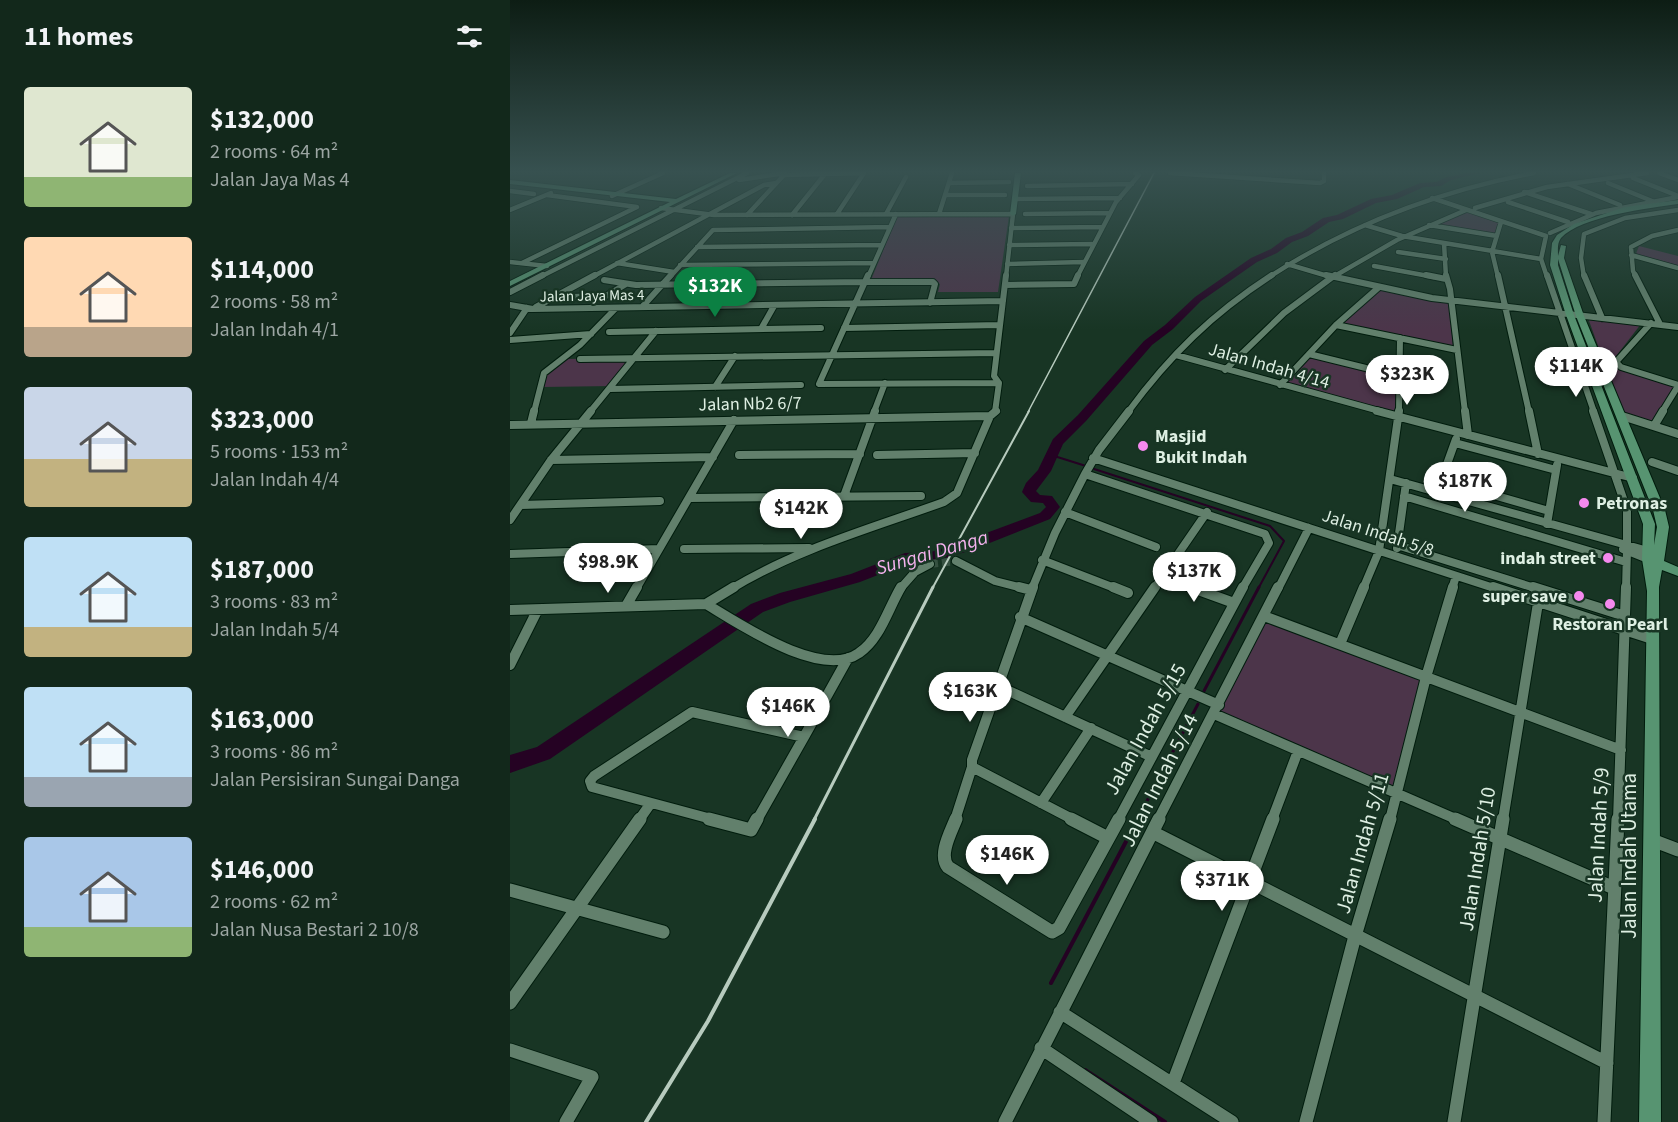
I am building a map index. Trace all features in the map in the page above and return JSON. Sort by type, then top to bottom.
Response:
[{"type":"main road","points":[[510,284],[628,225]]},
{"type":"main road","points":[[1575,225],[1559,236],[1555,243],[1554,265],[1570,315],[1649,524],[1654,558]]},
{"type":"main road","points":[[1589,225],[1580,229],[1563,242],[1561,258],[1570,315],[1622,416],[1659,510],[1663,527],[1654,558]]},
{"type":"main road","points":[[1654,558],[1678,564]]},
{"type":"main road","points":[[1654,558],[1678,572]]},
{"type":"main road","name":"Jalan Indah Utama","points":[[1650,1122],[1654,558]]},
{"type":"street","points":[[522,263],[599,225]]},
{"type":"street","points":[[510,292],[635,225]]},
{"type":"street","points":[[510,333],[530,308],[687,225]]},
{"type":"street","points":[[1108,838],[972,767],[972,760],[1020,616],[1042,560],[1093,458],[1136,401],[1176,355],[1216,315],[1287,264],[1325,242],[1364,225]]},
{"type":"street","points":[[1366,225],[1402,236],[1541,259]]},
{"type":"street","points":[[1225,370],[1292,307],[1330,279],[1402,236],[1426,225]]},
{"type":"street","points":[[1429,225],[1497,236]]},
{"type":"street","points":[[1500,225],[1492,252],[1518,357],[1538,454]]},
{"type":"street","name":"Jalan Indah 5/9","points":[[1512,225],[1546,236],[1541,259],[1570,315],[1614,475],[1627,510],[1621,750],[1604,1122]]},
{"type":"street","points":[[1527,225],[1559,236]]},
{"type":"street","points":[[1550,233],[1563,225]]},
{"type":"street","points":[[1602,318],[1579,264],[1584,234],[1606,225]]},
{"type":"street","points":[[642,307],[713,230],[890,227],[819,384],[999,383]]},
{"type":"street","points":[[510,610],[706,604],[756,574],[815,548],[952,498],[957,493],[990,416],[996,411],[999,383],[994,376],[1011,228],[1103,227]]},
{"type":"street","points":[[1005,285],[1074,284],[1092,244],[1103,227]]},
{"type":"street","points":[[1660,324],[1638,281],[1631,246],[1663,232],[1678,230]]},
{"type":"street","points":[[1444,243],[1446,279],[1451,300],[1468,435]]},
{"type":"street","points":[[1009,245],[1092,244]]},
{"type":"street","points":[[697,247],[882,245]]},
{"type":"street","points":[[1398,252],[1446,259]]},
{"type":"street","points":[[1631,255],[1678,268]]},
{"type":"street","points":[[510,262],[547,266]]},
{"type":"street","points":[[1007,264],[1083,262]]},
{"type":"street","points":[[617,263],[674,272]]},
{"type":"street","points":[[680,265],[873,263]]},
{"type":"street","points":[[1287,264],[1330,279],[1451,300],[1678,327]]},
{"type":"street","points":[[1374,266],[1446,279]]},
{"type":"street","points":[[604,280],[627,284],[663,285],[933,282],[930,303]]},
{"type":"street","points":[[568,297],[606,296],[627,284]]},
{"type":"street","points":[[1280,385],[1336,325],[1378,288]]},
{"type":"street","name":"Jalan Jaya Mas 4","points":[[510,305],[530,308],[616,308],[1003,301]]},
{"type":"street","points":[[761,329],[774,306]]},
{"type":"street","points":[[531,423],[544,373],[580,345],[616,308]]},
{"type":"street","points":[[1651,323],[1616,361],[1621,367],[1678,386],[1654,426]]},
{"type":"street","points":[[844,328],[1000,325]]},
{"type":"street","points":[[1336,325],[1457,350]]},
{"type":"street","points":[[609,332],[821,328]]},
{"type":"street","points":[[510,520],[551,460],[656,331]]},
{"type":"street","points":[[510,340],[591,334]]},
{"type":"street","points":[[1340,644],[1379,551],[1399,417],[1400,338]]},
{"type":"street","points":[[580,359],[996,353]]},
{"type":"street","points":[[1309,354],[1382,372]]},
{"type":"street","name":"Jalan Indah 4/14","points":[[1176,355],[1614,475],[1633,478]]},
{"type":"street","points":[[715,387],[735,356]]},
{"type":"street","points":[[844,496],[885,383]]},
{"type":"street","points":[[610,389],[801,385]]},
{"type":"street","name":"Jalan Nb2 6/7","points":[[510,425],[990,416]]},
{"type":"street","points":[[1622,416],[1678,434]]},
{"type":"street","points":[[626,606],[734,420]]},
{"type":"street","points":[[1437,492],[1457,432]]},
{"type":"street","points":[[1455,443],[1556,470]]},
{"type":"street","points":[[877,455],[975,453]]},
{"type":"street","points":[[740,455],[860,454]]},
{"type":"street","points":[[551,460],[713,457]]},
{"type":"street","name":"Jalan Indah 5/8","points":[[1093,458],[1652,639]]},
{"type":"street","points":[[1547,524],[1559,459]]},
{"type":"street","points":[[1652,462],[1678,471]]},
{"type":"street","points":[[1065,717],[1207,512],[1085,474]]},
{"type":"street","points":[[1390,479],[1627,547],[1654,558]]},
{"type":"street","points":[[1441,480],[1549,511]]},
{"type":"street","points":[[1396,556],[1406,483]]},
{"type":"street","points":[[689,498],[921,496]]},
{"type":"street","points":[[1404,496],[1626,562]]},
{"type":"street","points":[[520,505],[660,501]]},
{"type":"street","points":[[1065,512],[1156,547]]},
{"type":"street","name":"Jalan Indah 5/15","points":[[972,767],[944,855],[944,862],[948,867],[1052,932],[1059,928],[1234,603],[1269,543],[1265,534],[1207,512]]},
{"type":"street","points":[[1518,529],[1520,516]]},
{"type":"street","name":"Jalan Indah 5/14","points":[[1005,1122],[1309,528]]},
{"type":"street","points":[[1397,545],[1625,616]]},
{"type":"street","points":[[684,549],[815,548]]},
{"type":"street","points":[[510,554],[659,549]]},
{"type":"street","points":[[1042,560],[1128,593]]},
{"type":"street","points":[[956,561],[971,566],[984,576],[999,583],[1031,590]]},
{"type":"street","points":[[706,604],[781,648],[833,661],[848,658],[865,648],[909,576],[930,564]]},
{"type":"street","name":"Jalan Indah 5/11","points":[[1306,1122],[1355,936],[1398,793],[1426,677],[1456,576]]},
{"type":"street","points":[[1163,578],[1234,603]]},
{"type":"street","points":[[1504,591],[1507,579]]},
{"type":"street","name":"Jalan Indah 5/10","points":[[1454,1122],[1538,603]]},
{"type":"street","points":[[510,665],[537,610]]},
{"type":"street","points":[[1020,616],[1188,692],[1216,710],[1298,751],[1614,888]]},
{"type":"street","points":[[1264,616],[1621,750]]},
{"type":"street","points":[[804,737],[692,712],[594,776],[590,781],[592,786],[752,830],[804,737],[848,658]]},
{"type":"street","points":[[998,686],[1152,757]]},
{"type":"street","points":[[1041,803],[1091,728]]},
{"type":"street","points":[[1173,1083],[1298,751]]},
{"type":"street","points":[[510,1003],[651,803]]},
{"type":"street","points":[[1154,833],[1607,1063]]},
{"type":"street","points":[[1652,840],[1678,850]]},
{"type":"street","points":[[510,890],[663,932]]},
{"type":"street","points":[[1060,1012],[1232,1122]]},
{"type":"street","points":[[1041,1048],[1151,1122]]},
{"type":"street","points":[[510,1050],[592,1077],[567,1122]]},
{"type":"shaded area","points":[[894,225],[1008,225],[998,292],[938,292],[940,284],[933,280],[871,280]]},
{"type":"shaded area","points":[[1431,225],[1500,225],[1495,236]]},
{"type":"shaded area","points":[[1639,246],[1678,256],[1678,267],[1635,256]]},
{"type":"shaded area","points":[[1380,289],[1449,301],[1453,347],[1339,325]]},
{"type":"shaded area","points":[[1588,318],[1641,324],[1613,363],[1675,386],[1652,425],[1623,415]]},
{"type":"shaded area","points":[[1309,354],[1399,377],[1394,414],[1286,384]]},
{"type":"shaded area","points":[[636,358],[613,386],[542,387],[545,373],[563,359]]},
{"type":"shaded area","points":[[1264,616],[1426,677],[1398,793],[1214,714]]},
{"type":"waterway","name":"Sungai Danga","points":[[510,764],[543,753],[757,608],[786,597],[855,578],[910,557],[931,557],[967,546],[1045,516],[1053,507],[1047,499],[1036,499],[1029,492],[1031,486],[1044,471],[1057,442],[1082,418],[1148,343],[1169,327],[1198,299],[1254,260],[1318,225]]},
{"type":"waterway","points":[[1051,455],[1086,466]]},
{"type":"waterway","points":[[1091,468],[1270,526],[1284,541],[1258,589]]},
{"type":"waterway","points":[[1204,691],[1259,587]]},
{"type":"waterway","points":[[1137,820],[1198,704]]},
{"type":"waterway","points":[[1051,983],[1138,819]]},
{"type":"waterway","points":[[1085,1070],[1165,1122]]},
{"type":"tunnel","points":[[930,564],[956,561]]},
{"type":"railway","points":[[1028,412],[1126,225]]},
{"type":"railway","points":[[932,589],[1029,411]]},
{"type":"railway","points":[[814,820],[933,587]]},
{"type":"railway","points":[[646,1122],[708,1021],[815,819]]},
{"type":"place","name":"Masjid Bukit Indah","points":[[1143,446]]},
{"type":"place","name":"Petronas","points":[[1584,503]]},
{"type":"place","name":"indah street","points":[[1608,558]]},
{"type":"place","name":"super save","points":[[1579,596]]},
{"type":"place","name":"Restoran Pearl","points":[[1610,604]]}]
